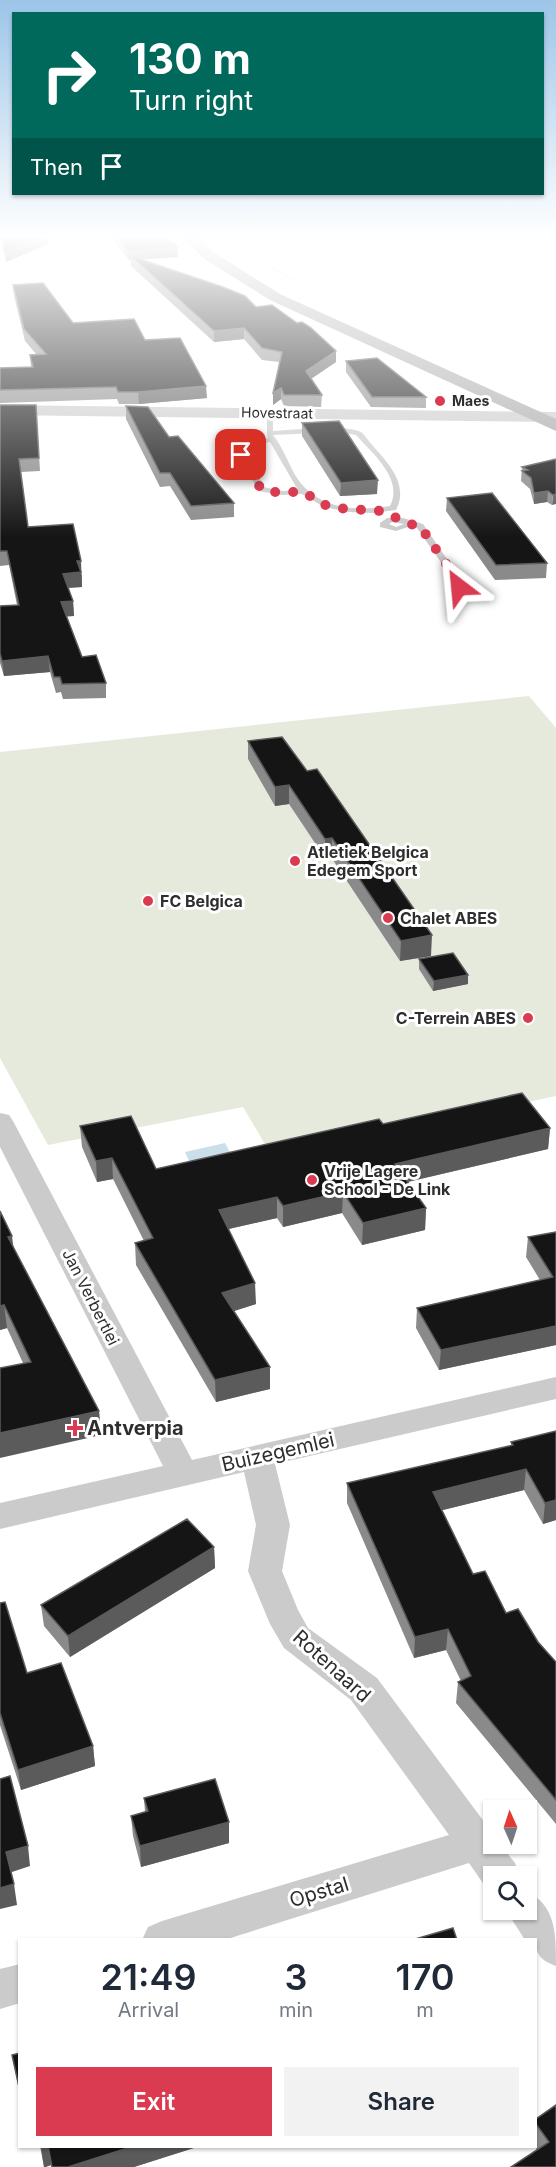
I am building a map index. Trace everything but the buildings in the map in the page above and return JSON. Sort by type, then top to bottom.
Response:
[{"type":"main road","points":[[358,335],[535,417],[555,418]]},
{"type":"main road","points":[[384,335],[555,418]]},
{"type":"street","name":"Hovestraat","points":[[0,411],[535,417]]},
{"type":"street","name":"Jan Verbertlei","points":[[0,1122],[183,1473]]},
{"type":"street","name":"Buizegemlei","points":[[0,1516],[556,1388]]},
{"type":"street","name":"Rotenaard","points":[[257,1457],[273,1525],[265,1570],[282,1614],[296,1638],[364,1689],[493,1866]]},
{"type":"street","name":"Opstal","points":[[169,1938],[476,1844]]},
{"type":"street","points":[[535,1920],[554,1942]]},
{"type":"street","points":[[0,1989],[18,1984]]},
{"type":"lane","points":[[270,413],[271,436],[304,492],[322,504],[336,508],[381,511],[393,508],[400,494],[394,480],[358,433],[339,430],[271,436],[247,445],[241,450],[261,489],[273,492],[304,492]]},
{"type":"lane","points":[[381,511],[420,526],[460,584],[459,587]]},
{"type":"shaded area","points":[[529,696],[556,728],[556,1096],[272,1156],[243,1107],[48,1145],[0,1058],[0,752]]},
{"type":"water","points":[[225,1143],[231,1154],[190,1163],[185,1152]]},
{"type":"place","name":"Maes","points":[[440,401]]},
{"type":"place","name":"Atletiek Belgica Edegem Sport","points":[[295,861]]},
{"type":"place","name":"FC Belgica","points":[[148,901]]},
{"type":"place","name":"Chalet ABES","points":[[388,918]]},
{"type":"place","name":"C-Terrein ABES","points":[[528,1018]]},
{"type":"place","name":"Vrije Lagere School - De Link","points":[[312,1180]]},
{"type":"place","name":"Antverpia","points":[[75,1428]]},
{"type":"route","points":[[241,455],[261,489],[266,491],[304,492],[322,504],[336,508],[381,511],[420,526],[460,584],[459,587]]}]
